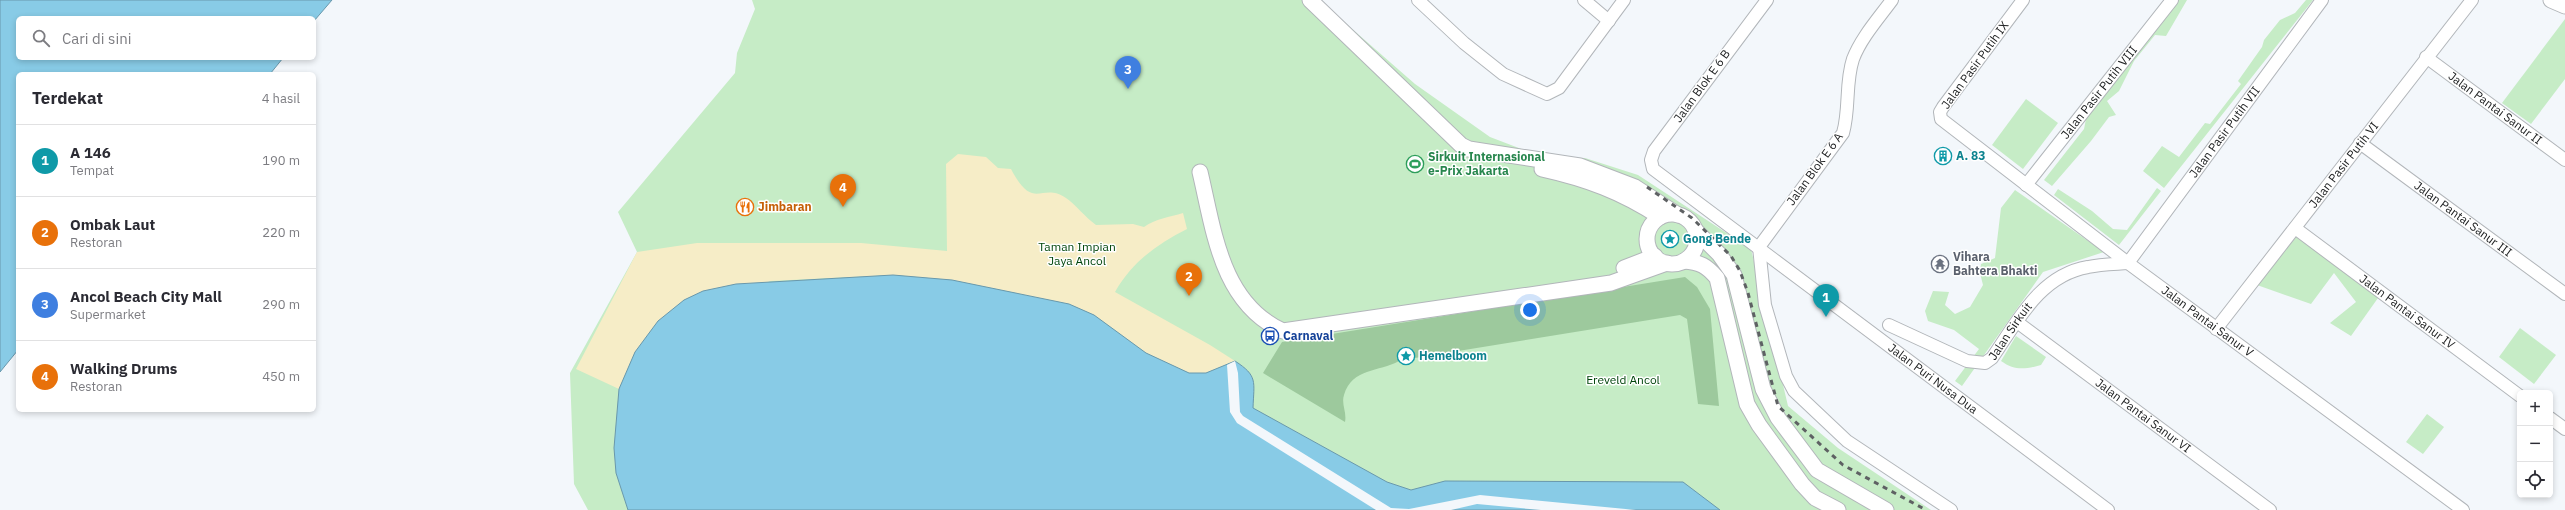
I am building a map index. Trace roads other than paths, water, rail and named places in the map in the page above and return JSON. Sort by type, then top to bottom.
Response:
[{"type":"street","points":[[1310,0],[1462,146],[1580,166],[1635,187],[1691,223],[1697,236],[1696,247],[1684,261]]},
{"type":"street","points":[[1418,0],[1432,5],[1464,43],[1502,74],[1547,94],[1559,88],[1624,0]]},
{"type":"street","points":[[1584,0],[1608,21]]},
{"type":"street","name":"Jalan Blok E 6 B","points":[[1660,175],[1653,169],[1651,160],[1654,151],[1766,0]]},
{"type":"street","name":"Jalan Blok E 6 A","points":[[1759,247],[1842,133],[1846,121],[1847,91],[1853,60],[1862,41],[1892,0]]},
{"type":"street","name":"Jalan Pasir Putih IX","points":[[1954,129],[1941,119],[1940,112],[2023,0]]},
{"type":"street","name":"Jalan Pasir Putih VIII","points":[[2026,185],[2172,0]]},
{"type":"street","name":"Jalan Pasir Putih VII","points":[[2128,263],[2322,0]]},
{"type":"street","name":"Jalan Pasir Putih VI","points":[[2216,329],[2426,57],[2472,0]]},
{"type":"street","points":[[2551,0],[2565,6]]},
{"type":"street","name":"Jalan Pantai Sanur II","points":[[2426,57],[2565,160]]},
{"type":"street","name":"Jalan Pantai Sanur V","points":[[1954,129],[2216,329],[2463,510]]},
{"type":"street","name":"Jalan Pantai Sanur III","points":[[2360,143],[2565,294]]},
{"type":"street","points":[[1484,150],[1513,162],[1581,178],[1630,197],[1660,217]]},
{"type":"street","points":[[1203,170],[1218,250],[1228,277],[1251,311],[1267,324],[1283,331],[1611,283],[1661,260],[1697,262],[1709,268],[1717,278],[1747,404],[1759,425],[1802,484],[1815,498],[1838,510]]},
{"type":"street","name":"Jalan Puri Nusa Dua","points":[[1660,175],[1759,247],[1806,285],[2108,510]]},
{"type":"street","points":[[1661,260],[1647,243],[1648,232],[1653,222],[1660,217],[1667,214],[1678,215]]},
{"type":"street","name":"Jalan Pantai Sanur IV","points":[[2294,228],[2517,394]]},
{"type":"street","points":[[1695,230],[1719,254],[1734,275],[1763,389],[1778,418],[1817,470],[1886,510]]},
{"type":"street","points":[[1759,247],[1765,305],[1786,376],[1794,391],[1847,441],[1951,510]]},
{"type":"street","name":"Jalan Sirkuit","points":[[1889,325],[1941,351],[1981,364],[1992,358],[2034,298],[2046,286],[2063,276],[2087,267],[2128,263]]},
{"type":"street","name":"Jalan Pantai Sanur VI","points":[[2017,322],[2270,510]]},
{"type":"street","points":[[2553,420],[2564,428]]},
{"type":"water","points":[[0,0],[332,0],[316,19],[316,16],[16,16],[16,60],[281,60],[272,72],[16,72],[16,352],[0,372]]},
{"type":"water","points":[[893,275],[952,280],[1069,304],[1094,315],[1146,353],[1189,373],[1206,373],[1235,361],[1248,371],[1253,380],[1253,408],[1387,482],[1411,490],[1445,481],[1683,482],[1720,510],[628,510],[616,473],[614,448],[619,389],[635,352],[658,321],[684,300],[703,291],[736,284]]},
{"type":"railway","points":[[1647,187],[1692,218],[1731,256],[1740,271],[1748,293],[1778,406],[1843,465],[1926,510]]},
{"type":"place","name":"Ancol Beach City Mall","points":[[1128,89]]},
{"type":"place","name":"A. 83","points":[[1943,156]]},
{"type":"place","name":"Sirkuit Internasional e-Prix Jakarta","points":[[1415,164]]},
{"type":"place","name":"Jimbaran","points":[[745,207]]},
{"type":"place","name":"Walking Drums","points":[[843,207]]},
{"type":"place","name":"Gong Bende","points":[[1670,239]]},
{"type":"place","name":"Vihara Bahtera Bhakti","points":[[1940,264]]},
{"type":"place","name":"Ombak Laut","points":[[1189,296]]},
{"type":"place","name":"A 146","points":[[1826,317]]},
{"type":"place","name":"Carnaval","points":[[1270,336]]},
{"type":"place","name":"Hemelboom","points":[[1406,356]]},
{"type":"park label","name":"Taman Impian Jaya Ancol","points":[[1077,254]]},
{"type":"park label","name":"Ereveld Ancol","points":[[1623,380]]}]
